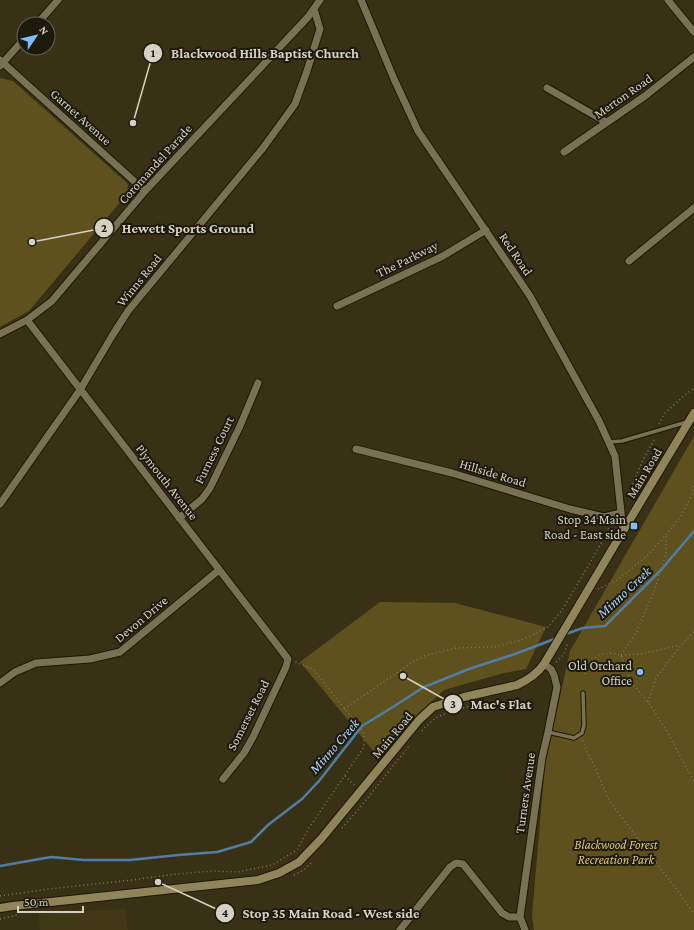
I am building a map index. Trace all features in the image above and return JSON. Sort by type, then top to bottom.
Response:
[{"type":"main road","name":"Main Road","points":[[0,908],[258,880],[279,873],[299,862],[321,839],[420,720],[433,707],[464,697],[517,685],[547,666],[557,643],[622,531],[694,413]]},
{"type":"street","points":[[44,16],[58,0]]},
{"type":"street","name":"Coromandel Parade","points":[[0,334],[27,320],[52,301],[145,191],[308,17],[320,0]]},
{"type":"street","name":"Red Road","points":[[361,0],[394,79],[418,131],[530,296],[599,421],[615,456],[622,531]]},
{"type":"street","points":[[668,0],[694,32]]},
{"type":"street","name":"Winns Road","points":[[0,504],[80,390],[128,311],[263,148],[295,104],[320,29],[314,8]]},
{"type":"street","points":[[308,17],[318,21]]},
{"type":"street","points":[[1,63],[16,47]]},
{"type":"street","name":"Merton Road","points":[[564,152],[645,96],[694,58]]},
{"type":"street","name":"Garnet Avenue","points":[[1,63],[145,191]]},
{"type":"street","points":[[547,88],[606,122]]},
{"type":"street","points":[[629,261],[694,208]]},
{"type":"street","name":"The Parkway","points":[[337,306],[443,256],[486,230]]},
{"type":"street","name":"Plymouth Avenue","points":[[27,320],[288,659]]},
{"type":"street","name":"Furness Court","points":[[179,518],[202,499],[210,488],[240,426],[258,383]]},
{"type":"street","name":"Hillside Road","points":[[356,449],[452,473],[604,518],[621,513]]},
{"type":"street","name":"Devon Drive","points":[[0,683],[14,672],[36,663],[90,659],[120,652],[219,570]]},
{"type":"street","name":"Somerset Road","points":[[223,779],[244,753],[250,742],[286,667],[288,659]]},
{"type":"street","name":"Turners Avenue","points":[[525,930],[520,917],[542,758],[557,687],[554,675],[547,666]]},
{"type":"street","points":[[400,930],[450,867],[456,863],[463,864],[502,913],[509,917],[520,917]]},
{"type":"lane","points":[[609,442],[622,441],[689,422]]},
{"type":"lane","points":[[548,732],[574,738],[582,733],[584,725],[584,693]]},
{"type":"path","points":[[658,425],[665,413],[684,395],[694,388]]},
{"type":"path","points":[[620,500],[628,495],[656,433]]},
{"type":"path","points":[[597,590],[622,576],[647,556],[681,516],[692,494],[694,486]]},
{"type":"path","points":[[344,709],[411,663],[424,656],[456,648],[494,647],[522,640],[548,627],[562,610],[608,531],[610,516]]},
{"type":"path","points":[[621,655],[636,632],[653,594],[666,554],[666,535]]},
{"type":"path","points":[[648,702],[656,678],[681,645],[694,632]]},
{"type":"path","points":[[585,674],[588,665],[598,655],[610,653],[621,655],[641,654],[681,645]]},
{"type":"path","points":[[547,666],[564,654],[567,646]]},
{"type":"path","points":[[621,655],[631,682],[648,702],[667,731],[694,781]]},
{"type":"path","points":[[0,896],[176,874],[213,871],[238,872],[272,865],[297,850],[309,828],[364,747],[364,733],[313,669],[288,659]]},
{"type":"path","points":[[421,732],[436,718],[487,701]]},
{"type":"path","points":[[582,733],[586,750],[610,802],[694,914]]},
{"type":"path","points":[[338,832],[358,810],[411,744]]},
{"type":"path","points":[[345,776],[360,792]]},
{"type":"path","points":[[290,877],[304,870],[314,860]]},
{"type":"path","points":[[0,919],[21,914]]},
{"type":"shaded area","points":[[125,909],[128,930],[40,930],[38,914]]},
{"type":"green space","points":[[0,78],[13,81],[128,184],[127,194],[29,311],[0,327]]},
{"type":"green space","name":"Blackwood Forest Recreation Park","points":[[694,436],[694,930],[534,930],[532,916],[545,764],[570,651]]},
{"type":"green space","points":[[380,602],[455,603],[546,627],[526,669],[504,673],[444,690],[375,753],[300,662]]},
{"type":"waterway","name":"Minno Creek","points":[[563,635],[583,628],[605,626],[661,570],[694,531]]},
{"type":"waterway","name":"Minno Creek","points":[[0,866],[51,857],[84,860],[130,860],[217,852],[251,842],[268,825],[302,799],[319,781],[362,726],[424,687],[469,669],[557,638]]},
{"type":"place","name":"Blackwood Hills Baptist Church","points":[[133,123]]},
{"type":"place","name":"Hewett Sports Ground","points":[[32,242]]},
{"type":"place","name":"Stop 34 Main Road - East side","points":[[634,526]]},
{"type":"place","name":"Old Orchard Office","points":[[640,672]]},
{"type":"place","name":"Mac's Flat","points":[[403,676]]},
{"type":"place","name":"Stop 35 Main Road - West side","points":[[158,882]]}]
